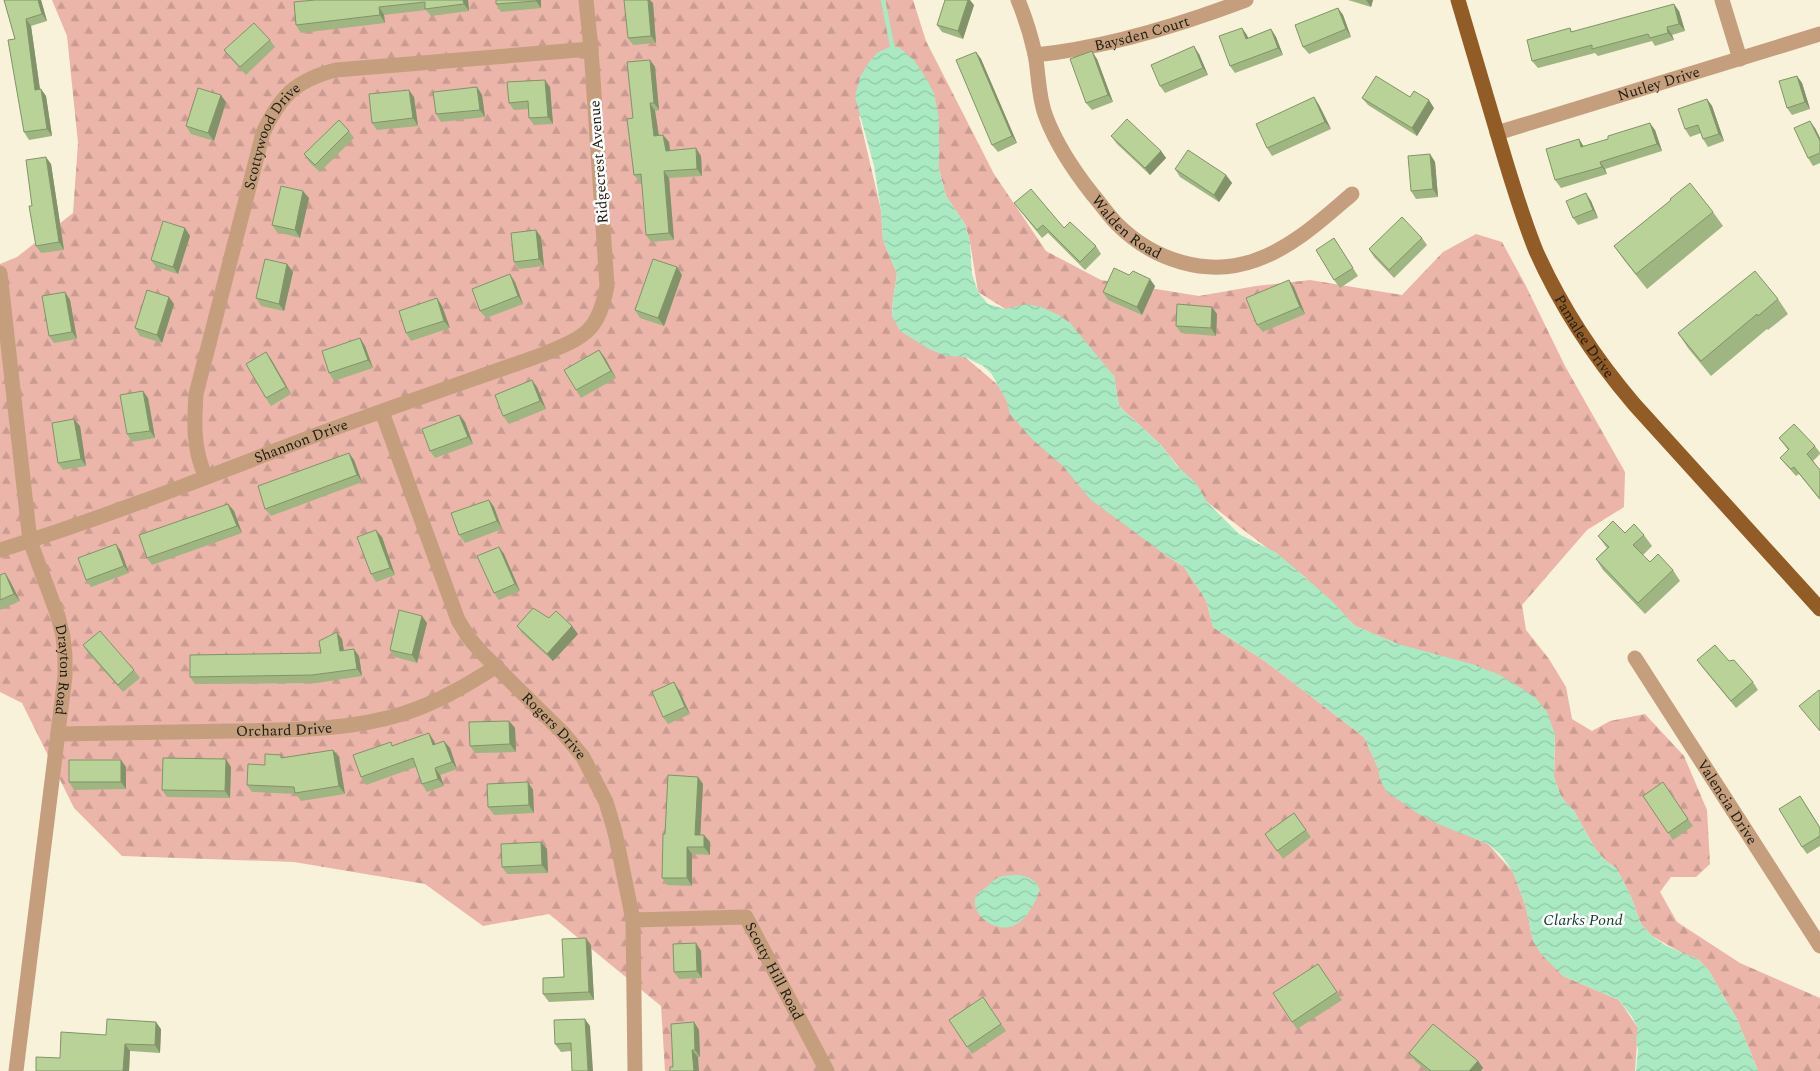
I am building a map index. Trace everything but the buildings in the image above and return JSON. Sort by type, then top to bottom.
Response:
[{"type":"main road","name":"Pamalee Drive","points":[[1458,0],[1518,203],[1536,250],[1578,331],[1608,373],[1634,404],[1820,609]]},
{"type":"street","name":"Ridgecrest Avenue","points":[[586,0],[607,286],[603,305],[595,323]]},
{"type":"street","name":"Walden Road","points":[[1018,0],[1035,55],[1040,96],[1055,138],[1076,174],[1116,222],[1142,245],[1177,262],[1216,267],[1237,265],[1275,252],[1309,230],[1352,194]]},
{"type":"street","name":"Baysden Court","points":[[1035,55],[1069,52],[1111,42],[1246,0]]},
{"type":"street","points":[[1722,0],[1740,59]]},
{"type":"street","name":"Nutley Drive","points":[[1497,134],[1820,34]]},
{"type":"street","name":"Scottywood Drive","points":[[206,477],[197,454],[194,414],[196,394],[263,133],[272,114],[283,98],[298,84],[316,75],[336,70],[591,49]]},
{"type":"street","name":"Drayton Road","points":[[0,273],[30,540],[58,616],[65,656],[65,676],[16,1071]]},
{"type":"street","name":"Shannon Drive","points":[[0,550],[558,348],[579,338],[595,323]]},
{"type":"street","name":"Rogers Drive","points":[[382,412],[458,620],[469,638],[482,653],[564,734],[582,757],[606,802],[633,920],[635,1071]]},
{"type":"street","name":"Valencia Drive","points":[[1635,658],[1820,946]]},
{"type":"street","name":"Orchard Drive","points":[[58,734],[331,728],[373,722],[417,709],[459,690],[497,666]]},
{"type":"street","name":"Scotty Hill Road","points":[[633,920],[746,917],[827,1071]]},
{"type":"green space","points":[[52,0],[913,0],[926,41],[994,174],[1046,251],[1101,280],[1199,296],[1256,286],[1310,280],[1402,295],[1443,252],[1476,234],[1502,242],[1565,366],[1625,472],[1624,507],[1587,530],[1522,605],[1526,630],[1549,659],[1566,687],[1572,719],[1592,731],[1610,721],[1645,714],[1684,756],[1707,810],[1710,864],[1696,877],[1671,877],[1660,892],[1677,922],[1740,963],[1820,998],[1820,1071],[1758,1071],[1737,1019],[1709,971],[1698,959],[1682,953],[1652,936],[1641,924],[1630,894],[1616,868],[1596,850],[1574,811],[1561,797],[1554,777],[1555,734],[1398,644],[1355,626],[1305,577],[1207,502],[1160,444],[1119,406],[1114,376],[978,292],[970,242],[965,224],[946,196],[939,169],[859,116],[881,210],[883,240],[897,274],[892,316],[965,357],[999,386],[1164,554],[1184,567],[1206,600],[1213,627],[1266,662],[1364,737],[1378,768],[1467,835],[1488,844],[1513,872],[1526,907],[1533,941],[1563,976],[1619,1000],[1638,1028],[1635,1071],[665,1071],[661,1006],[549,914],[483,926],[425,884],[294,862],[122,856],[74,808],[22,703],[0,692],[0,264],[17,257],[73,213],[78,143],[67,36]]},
{"type":"water","name":"Clarks Pond","points":[[893,45],[900,48],[913,59],[934,93],[939,118],[939,169],[946,196],[965,224],[970,242],[972,274],[978,292],[988,304],[1005,309],[1027,304],[1041,307],[1059,315],[1070,323],[1114,376],[1119,406],[1160,444],[1177,466],[1196,483],[1207,502],[1239,534],[1277,553],[1332,601],[1355,626],[1398,644],[1472,664],[1500,675],[1534,696],[1547,712],[1555,734],[1554,777],[1561,797],[1574,811],[1596,850],[1616,868],[1630,894],[1641,924],[1652,936],[1665,945],[1698,959],[1709,971],[1737,1019],[1758,1071],[1636,1071],[1638,1028],[1632,1017],[1619,1000],[1563,976],[1541,954],[1533,941],[1526,907],[1513,872],[1501,855],[1488,844],[1438,824],[1417,813],[1387,792],[1380,780],[1378,768],[1364,737],[1266,662],[1213,627],[1206,600],[1184,567],[1090,499],[1064,467],[1032,439],[1010,414],[1007,402],[991,373],[983,366],[965,357],[946,356],[929,349],[900,331],[892,316],[897,274],[883,240],[881,210],[874,166],[855,97],[860,77],[869,62],[877,53]]},
{"type":"water","points":[[1007,875],[1019,875],[1032,879],[1040,890],[1029,912],[1020,922],[1009,927],[1003,928],[984,920],[976,909],[976,896],[995,879]]},
{"type":"waterway","points":[[883,0],[893,50]]}]
